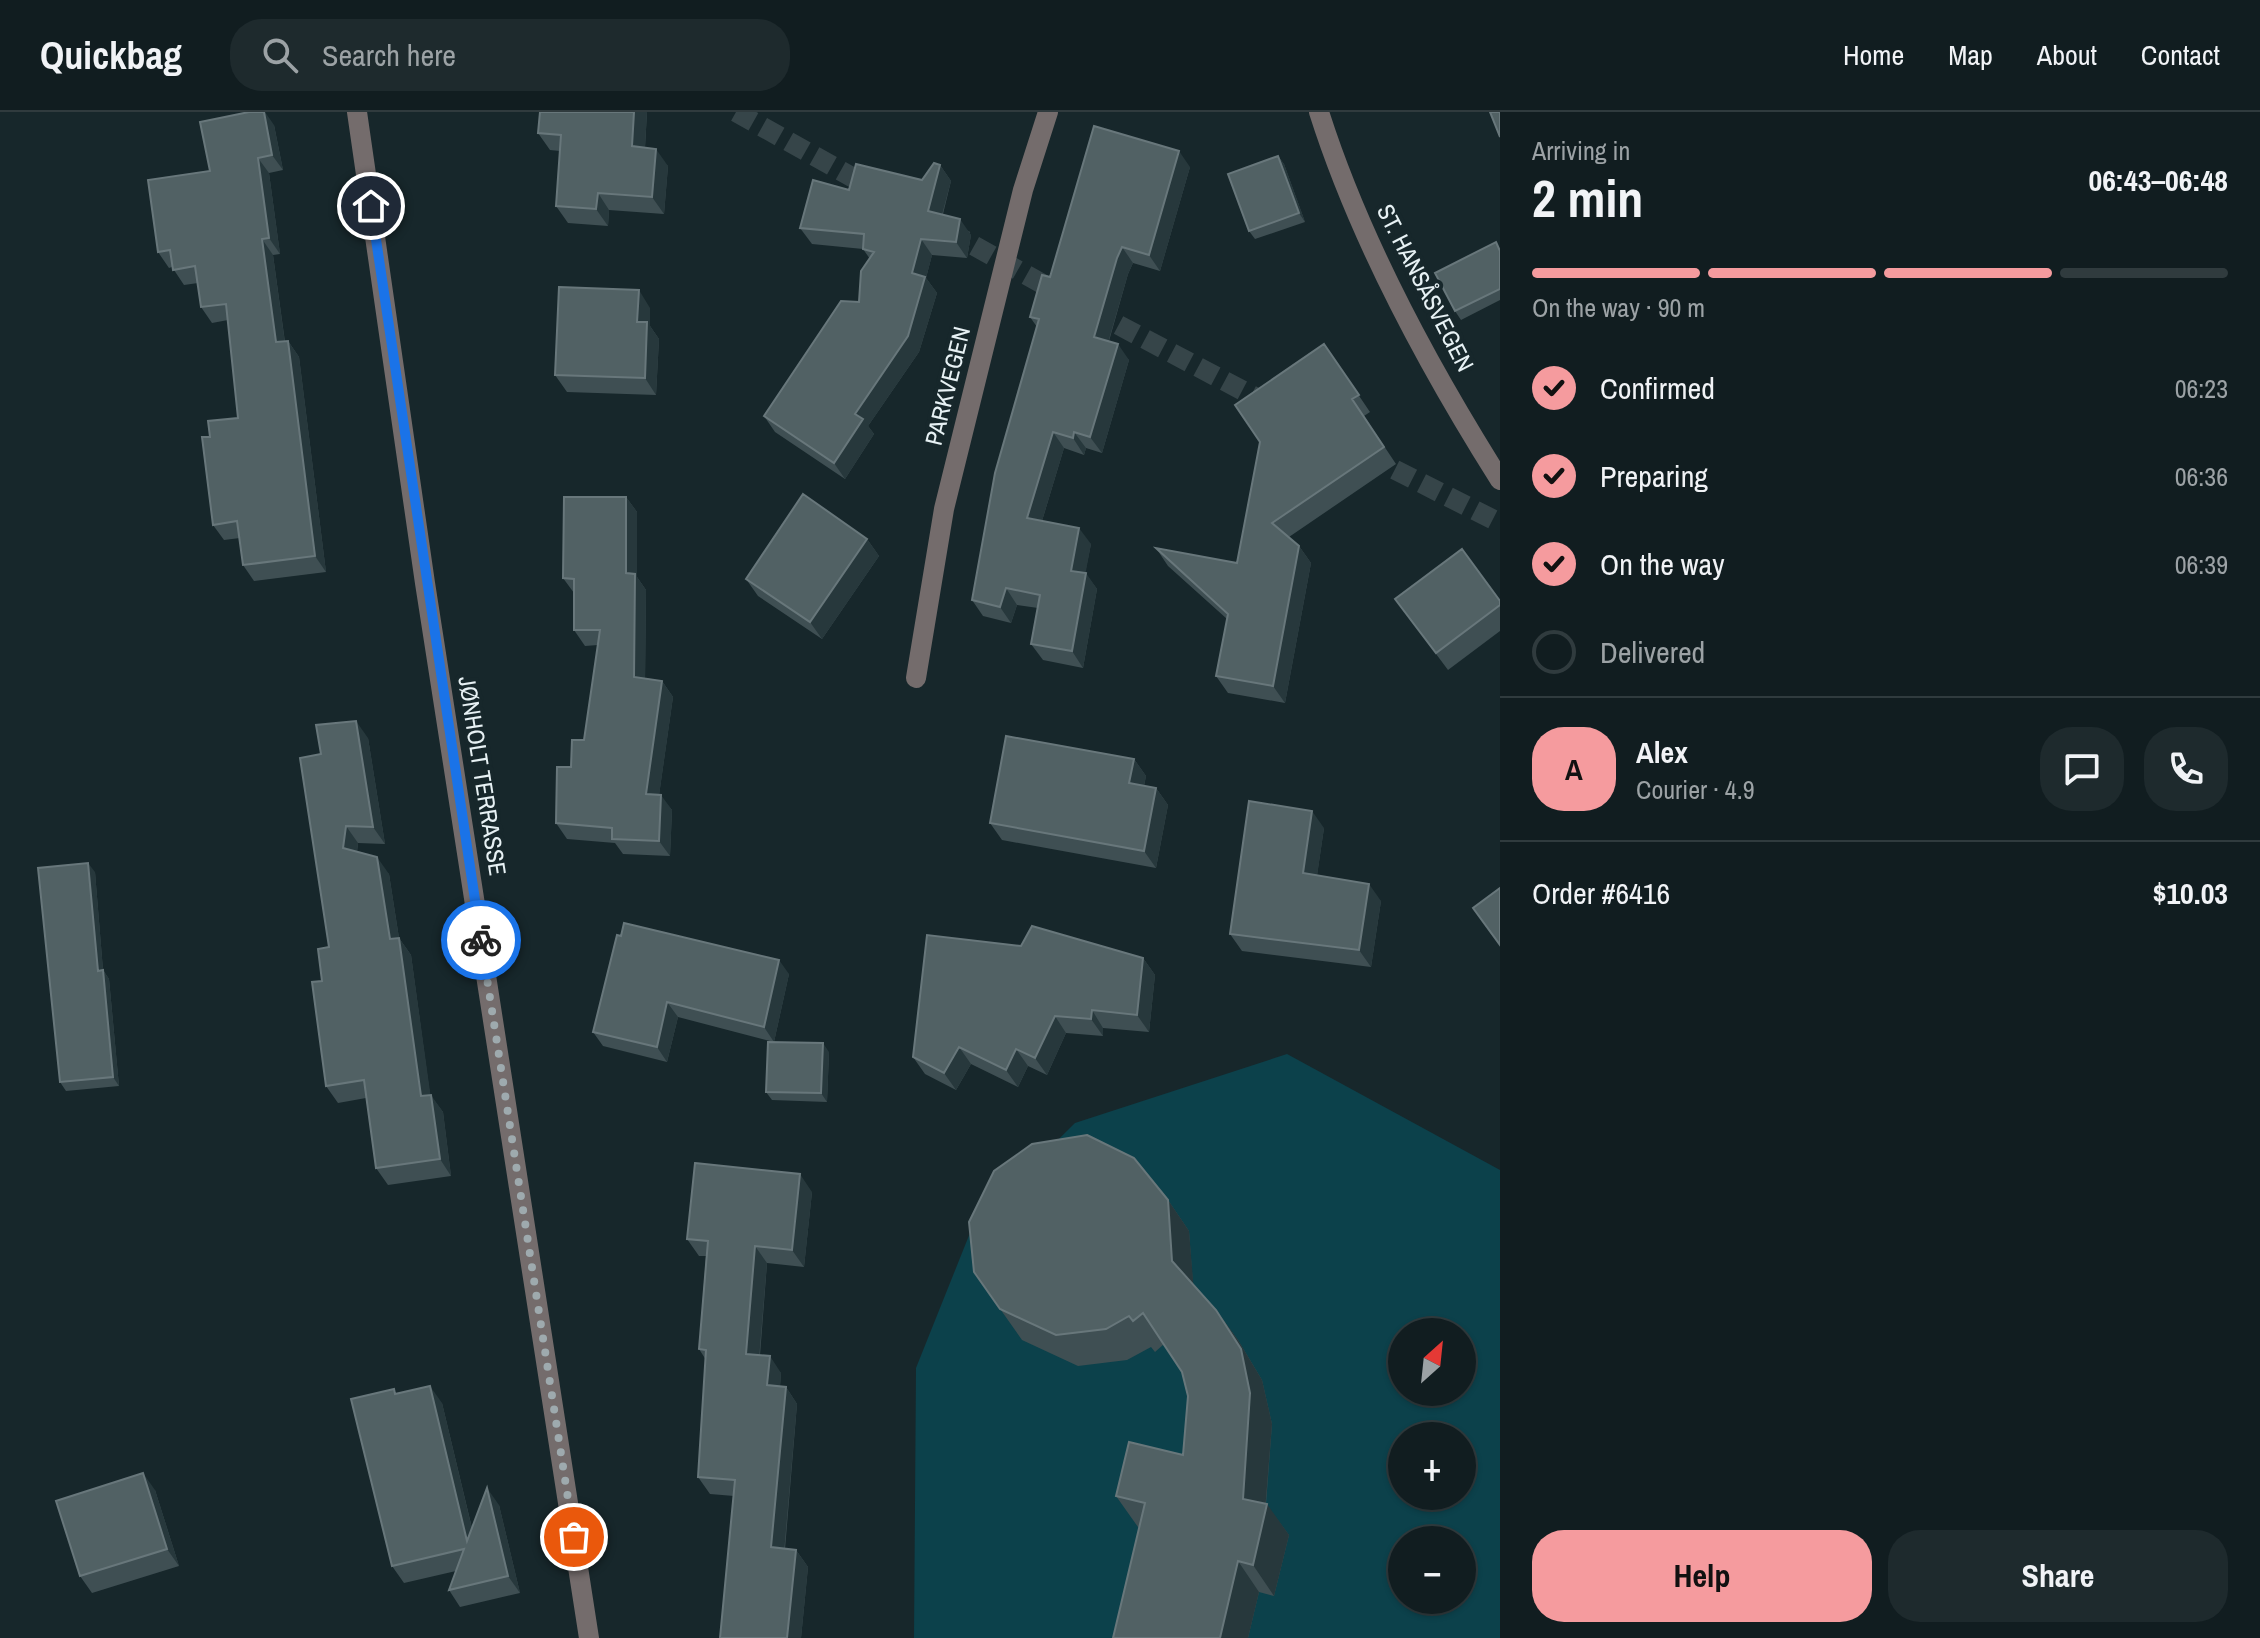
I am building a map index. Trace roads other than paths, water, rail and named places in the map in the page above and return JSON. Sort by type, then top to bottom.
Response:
[{"type":"street","name":"JØNHOLT TERRASSE","points":[[357,112],[425,583],[589,1638]]},
{"type":"street","name":"PARKVEGEN","points":[[916,678],[944,509],[1023,190],[1048,112]]},
{"type":"street","name":"ST. HANSÅSVEGEN","points":[[1319,112],[1373,247],[1470,433],[1500,480]]},
{"type":"tunnel","points":[[736,112],[875,190]]},
{"type":"tunnel","points":[[948,231],[1064,296]]},
{"type":"tunnel","points":[[1092,311],[1272,406]]},
{"type":"tunnel","points":[[1368,456],[1500,523]]}]
